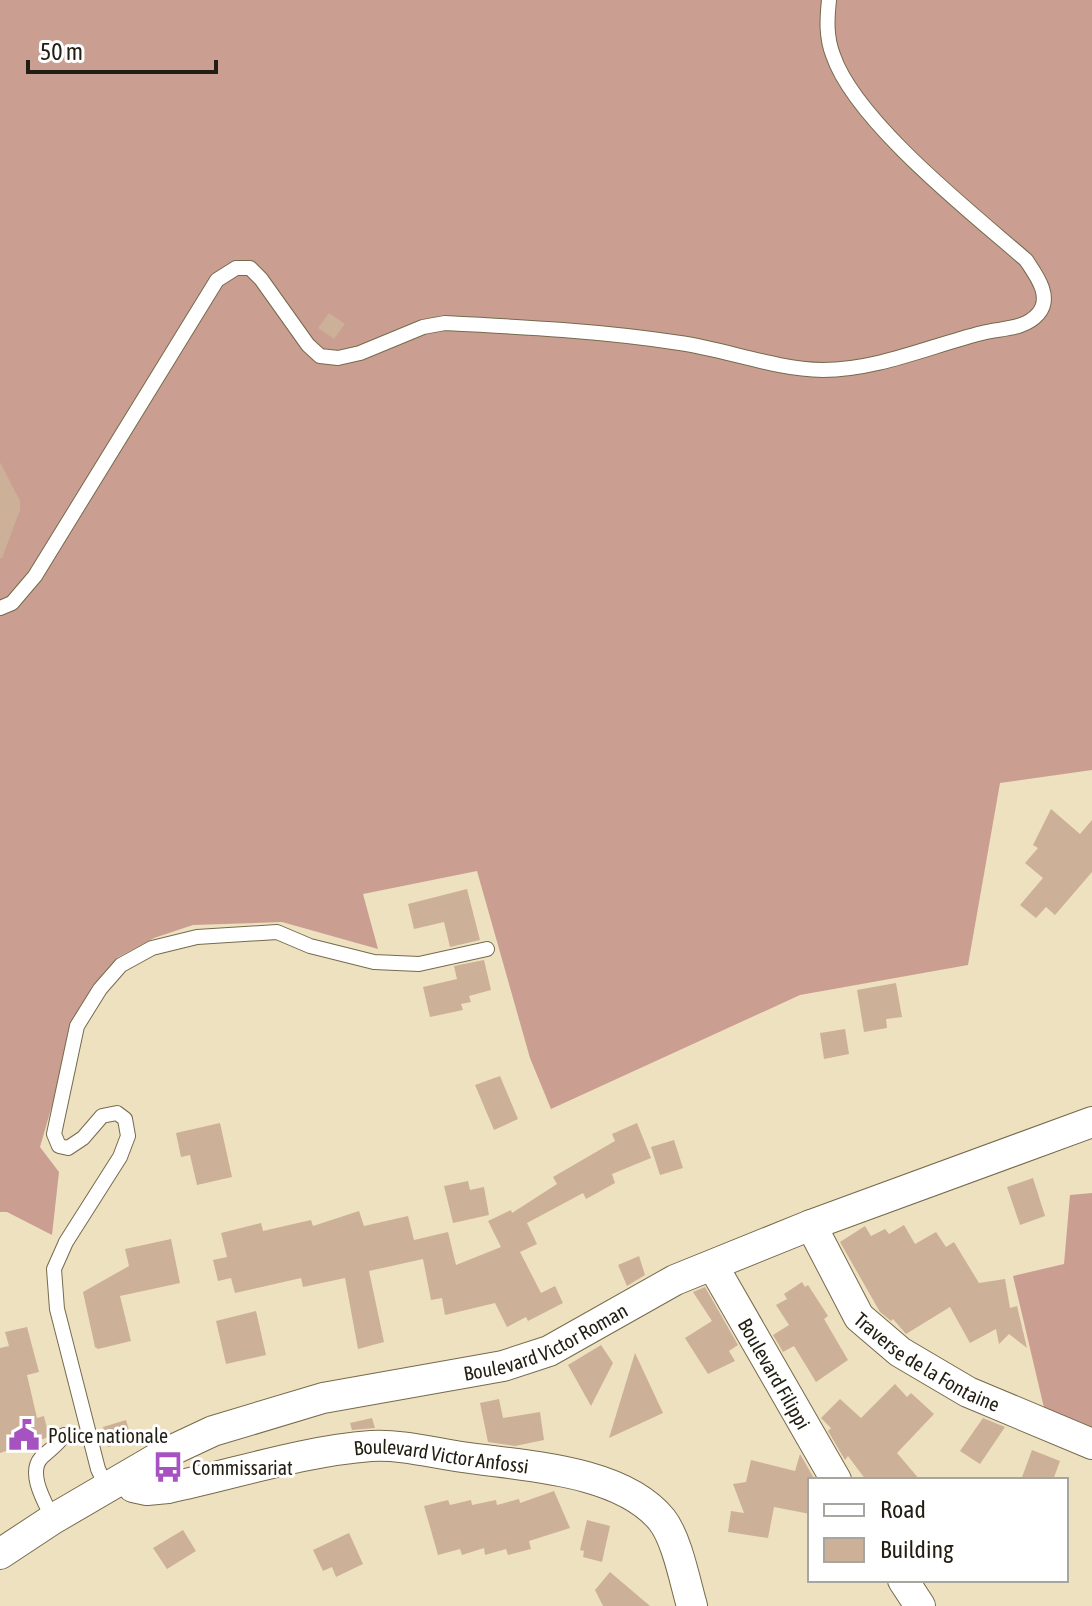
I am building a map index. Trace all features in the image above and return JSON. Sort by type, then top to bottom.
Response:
[{"type":"street","name":"Boulevard Victor Roman","points":[[0,1554],[166,1453],[213,1431],[323,1398],[503,1366],[549,1351],[675,1280],[811,1225],[1092,1122]]},
{"type":"street","name":"Traverse de la Fontaine","points":[[811,1225],[859,1317],[900,1352],[968,1392],[1092,1444]]},
{"type":"street","name":"Boulevard Filippi","points":[[713,1266],[835,1478]]},
{"type":"street","name":"Boulevard Victor Anfossi","points":[[117,1482],[147,1490],[168,1488],[331,1451],[375,1446],[544,1468],[612,1487],[640,1501],[663,1521],[692,1606]]},
{"type":"street","points":[[904,1582],[920,1606]]},
{"type":"lane","points":[[0,608],[12,603],[35,576],[217,280],[236,268],[250,268],[261,279],[308,345],[320,356],[338,358],[360,353],[423,327],[445,323],[624,334],[823,370],[858,367],[1027,323],[1040,313],[1044,299],[1041,282],[1026,260],[896,143],[859,100],[833,57],[827,36],[829,0]]},
{"type":"lane","points":[[117,1482],[98,1469],[57,1309],[54,1269],[66,1242],[120,1157],[128,1136],[125,1119],[117,1113],[102,1116],[83,1138],[68,1148],[59,1146],[54,1134],[77,1026],[100,989],[121,965],[152,948],[197,937],[277,932],[310,946],[389,963],[419,964],[487,949]]},
{"type":"lane","points":[[53,1519],[35,1471],[38,1461],[64,1435]]},
{"type":"shaded area","points":[[0,0],[1092,0],[1092,770],[1000,783],[968,965],[800,995],[551,1109],[530,1058],[477,871],[363,894],[378,949],[282,922],[193,925],[154,938],[118,957],[72,1021],[60,1078],[40,1147],[59,1172],[52,1235],[7,1212],[0,1212]]},
{"type":"shaded area","points":[[1092,1193],[1092,1438],[1045,1412],[1013,1276],[1064,1264],[1070,1195]]},
{"type":"building","points":[[329,313],[345,324],[334,339],[318,328]]},
{"type":"building","points":[[0,462],[20,501],[20,510],[2,558],[0,558]]},
{"type":"building","points":[[1051,809],[1080,834],[1092,820],[1092,872],[1055,915],[1046,907],[1036,918],[1020,905],[1043,878],[1025,863],[1038,848],[1033,845]]},
{"type":"building","points":[[467,889],[480,940],[450,947],[444,922],[414,929],[408,904]]},
{"type":"building","points":[[484,960],[491,990],[469,996],[471,1002],[461,1004],[463,1010],[430,1017],[423,987],[457,979],[454,966]]},
{"type":"building","points":[[896,983],[902,1017],[886,1019],[887,1028],[864,1032],[857,990]]},
{"type":"building","points":[[845,1029],[849,1054],[824,1059],[820,1033]]},
{"type":"building","points":[[500,1076],[518,1119],[494,1130],[475,1085]]},
{"type":"building","points":[[220,1123],[232,1177],[197,1185],[190,1155],[181,1157],[176,1133]]},
{"type":"building","points":[[637,1123],[651,1158],[612,1174],[615,1183],[586,1199],[583,1193],[527,1223],[537,1244],[520,1252],[541,1293],[555,1286],[563,1303],[528,1321],[526,1317],[507,1327],[495,1303],[445,1315],[442,1298],[431,1300],[423,1259],[369,1271],[384,1342],[358,1349],[345,1278],[303,1287],[301,1278],[235,1293],[231,1278],[218,1281],[213,1260],[227,1257],[221,1233],[261,1223],[263,1231],[311,1220],[313,1226],[359,1211],[364,1226],[408,1216],[414,1240],[448,1232],[456,1265],[501,1247],[488,1221],[511,1210],[512,1213],[557,1184],[553,1177],[615,1141],[612,1134]]},
{"type":"building","points":[[674,1140],[683,1168],[660,1175],[651,1147]]},
{"type":"building","points":[[1033,1178],[1045,1216],[1020,1225],[1007,1187]]},
{"type":"building","points":[[468,1181],[470,1190],[484,1187],[489,1215],[453,1223],[444,1186]]},
{"type":"building","points":[[904,1225],[915,1244],[936,1232],[946,1247],[954,1242],[979,1283],[1005,1279],[1010,1308],[1017,1306],[1027,1348],[1009,1334],[999,1344],[996,1329],[970,1343],[950,1307],[906,1334],[893,1319],[891,1321],[880,1312],[840,1242],[865,1226],[871,1236],[885,1229],[889,1234]]},
{"type":"building","points":[[171,1239],[180,1283],[120,1296],[131,1341],[98,1349],[95,1347],[83,1292],[129,1266],[125,1249]]},
{"type":"building","points":[[639,1256],[645,1275],[627,1286],[618,1265]]},
{"type":"building","points":[[802,1282],[805,1287],[808,1285],[828,1316],[824,1319],[848,1360],[816,1382],[794,1346],[783,1352],[773,1335],[789,1325],[776,1305],[787,1299],[784,1294]]},
{"type":"building","points":[[705,1287],[738,1345],[729,1351],[735,1361],[708,1374],[685,1338],[712,1321],[693,1292]]},
{"type":"building","points":[[256,1311],[266,1355],[226,1364],[216,1321]]},
{"type":"building","points":[[27,1327],[39,1372],[27,1375],[37,1418],[44,1416],[49,1437],[0,1453],[0,1348],[9,1346],[5,1332]]},
{"type":"building","points":[[601,1345],[613,1363],[591,1406],[568,1365]]},
{"type":"building","points":[[635,1353],[663,1413],[609,1438]]},
{"type":"building","points":[[895,1384],[907,1397],[911,1393],[934,1414],[897,1453],[918,1478],[864,1478],[848,1456],[845,1460],[828,1431],[831,1428],[821,1418],[840,1399],[861,1418]]},
{"type":"building","points":[[499,1399],[503,1418],[540,1412],[544,1440],[515,1446],[488,1442],[480,1403]]},
{"type":"building","points":[[372,1418],[375,1428],[352,1430],[350,1423]]},
{"type":"building","points":[[983,1418],[1005,1427],[980,1464],[960,1451]]},
{"type":"building","points":[[126,1420],[132,1440],[108,1447],[103,1427]]},
{"type":"building","points":[[1032,1450],[1060,1461],[1054,1478],[1022,1478]]},
{"type":"building","points":[[800,1454],[814,1478],[808,1478],[808,1514],[774,1507],[768,1538],[728,1532],[731,1511],[744,1513],[733,1484],[746,1482],[751,1460],[795,1471]]},
{"type":"building","points":[[554,1491],[570,1528],[529,1541],[531,1549],[508,1555],[506,1549],[485,1555],[484,1548],[462,1555],[460,1549],[438,1555],[424,1506],[448,1500],[450,1505],[471,1500],[472,1505],[496,1500],[497,1505],[519,1499],[520,1503]]},
{"type":"building","points":[[587,1520],[610,1526],[602,1562],[583,1557],[584,1551],[580,1550]]},
{"type":"building","points":[[183,1530],[196,1551],[167,1569],[153,1548]]},
{"type":"building","points":[[349,1533],[363,1564],[336,1577],[332,1567],[323,1571],[313,1550]]},
{"type":"building","points":[[610,1572],[650,1606],[603,1606],[595,1590]]},
{"type":"place","name":"Police nationale","points":[[24,1435]]},
{"type":"place","name":"Commissariat","points":[[168,1467]]}]
